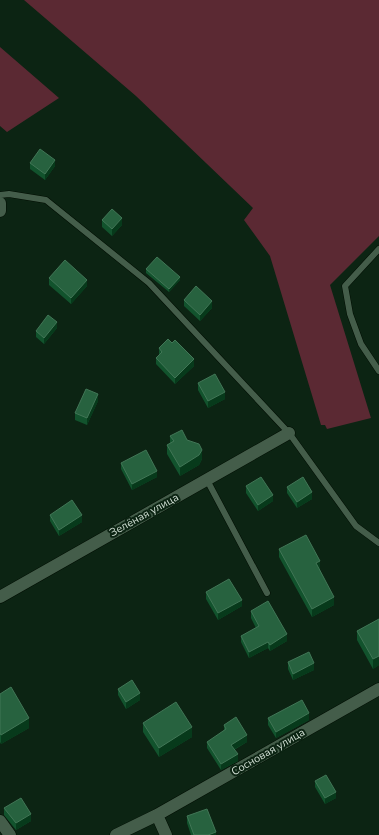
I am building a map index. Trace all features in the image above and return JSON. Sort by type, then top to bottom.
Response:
[{"type":"street","points":[[0,203],[0,210]]},
{"type":"street","name":"Зелёная улица","points":[[0,597],[289,434]]},
{"type":"street","name":"Сосновая улица","points":[[157,816],[379,689]]},
{"type":"street","points":[[116,835],[157,816],[166,835]]},
{"type":"street","points":[[0,821],[10,835]]},
{"type":"lane","points":[[0,195],[9,194],[46,200],[149,283],[289,434],[356,526],[379,543]]},
{"type":"lane","points":[[379,249],[345,286],[350,314],[361,344],[379,371]]},
{"type":"lane","points":[[206,480],[267,593]]},
{"type":"shaded area","points":[[24,0],[379,0],[379,236],[330,285],[371,418],[327,429],[325,425],[321,425],[270,256],[244,220],[253,208],[136,96]]},
{"type":"shaded area","points":[[0,47],[59,98],[7,132],[0,126]]},
{"type":"building","points":[[40,149],[55,160],[45,174],[30,163]]},
{"type":"building","points":[[112,209],[122,218],[112,229],[102,220]]},
{"type":"building","points":[[157,257],[180,277],[169,289],[146,269]]},
{"type":"building","points":[[65,260],[87,280],[71,298],[49,278]]},
{"type":"building","points":[[196,286],[212,301],[200,315],[184,300]]},
{"type":"building","points":[[48,315],[57,322],[44,338],[36,331]]},
{"type":"building","points":[[168,339],[172,343],[175,340],[194,359],[175,378],[156,358],[162,352],[159,348]]},
{"type":"building","points":[[215,374],[225,392],[208,401],[198,383]]},
{"type":"building","points":[[86,389],[98,394],[87,418],[75,413]]},
{"type":"building","points":[[182,430],[187,440],[199,444],[202,450],[199,455],[180,467],[167,445],[174,441],[170,436]]},
{"type":"building","points":[[146,450],[157,471],[132,484],[121,463]]},
{"type":"building","points":[[261,477],[273,495],[258,505],[246,486]]},
{"type":"building","points":[[303,477],[312,492],[297,502],[287,487]]},
{"type":"building","points":[[72,500],[82,515],[59,530],[50,515]]},
{"type":"building","points":[[306,535],[320,561],[316,563],[334,597],[312,609],[279,549]]},
{"type":"building","points":[[229,579],[242,600],[218,613],[206,592]]},
{"type":"building","points":[[268,601],[287,634],[270,645],[268,642],[249,652],[241,636],[259,626],[251,611]]},
{"type":"building","points":[[379,619],[379,656],[373,659],[357,631]]},
{"type":"building","points":[[309,652],[314,663],[293,674],[288,662]]},
{"type":"building","points":[[132,680],[140,693],[126,702],[118,689]]},
{"type":"building","points":[[11,687],[29,718],[1,735],[0,694]]},
{"type":"building","points":[[302,700],[309,713],[276,732],[268,718]]},
{"type":"building","points":[[176,702],[192,727],[159,748],[143,723]]},
{"type":"building","points":[[236,717],[247,735],[231,745],[238,754],[221,764],[207,742],[226,729],[224,725]]},
{"type":"building","points":[[326,775],[336,792],[325,798],[315,781]]},
{"type":"building","points":[[21,798],[31,814],[16,823],[4,808]]},
{"type":"building","points":[[207,809],[216,832],[208,835],[194,835],[187,816]]}]
